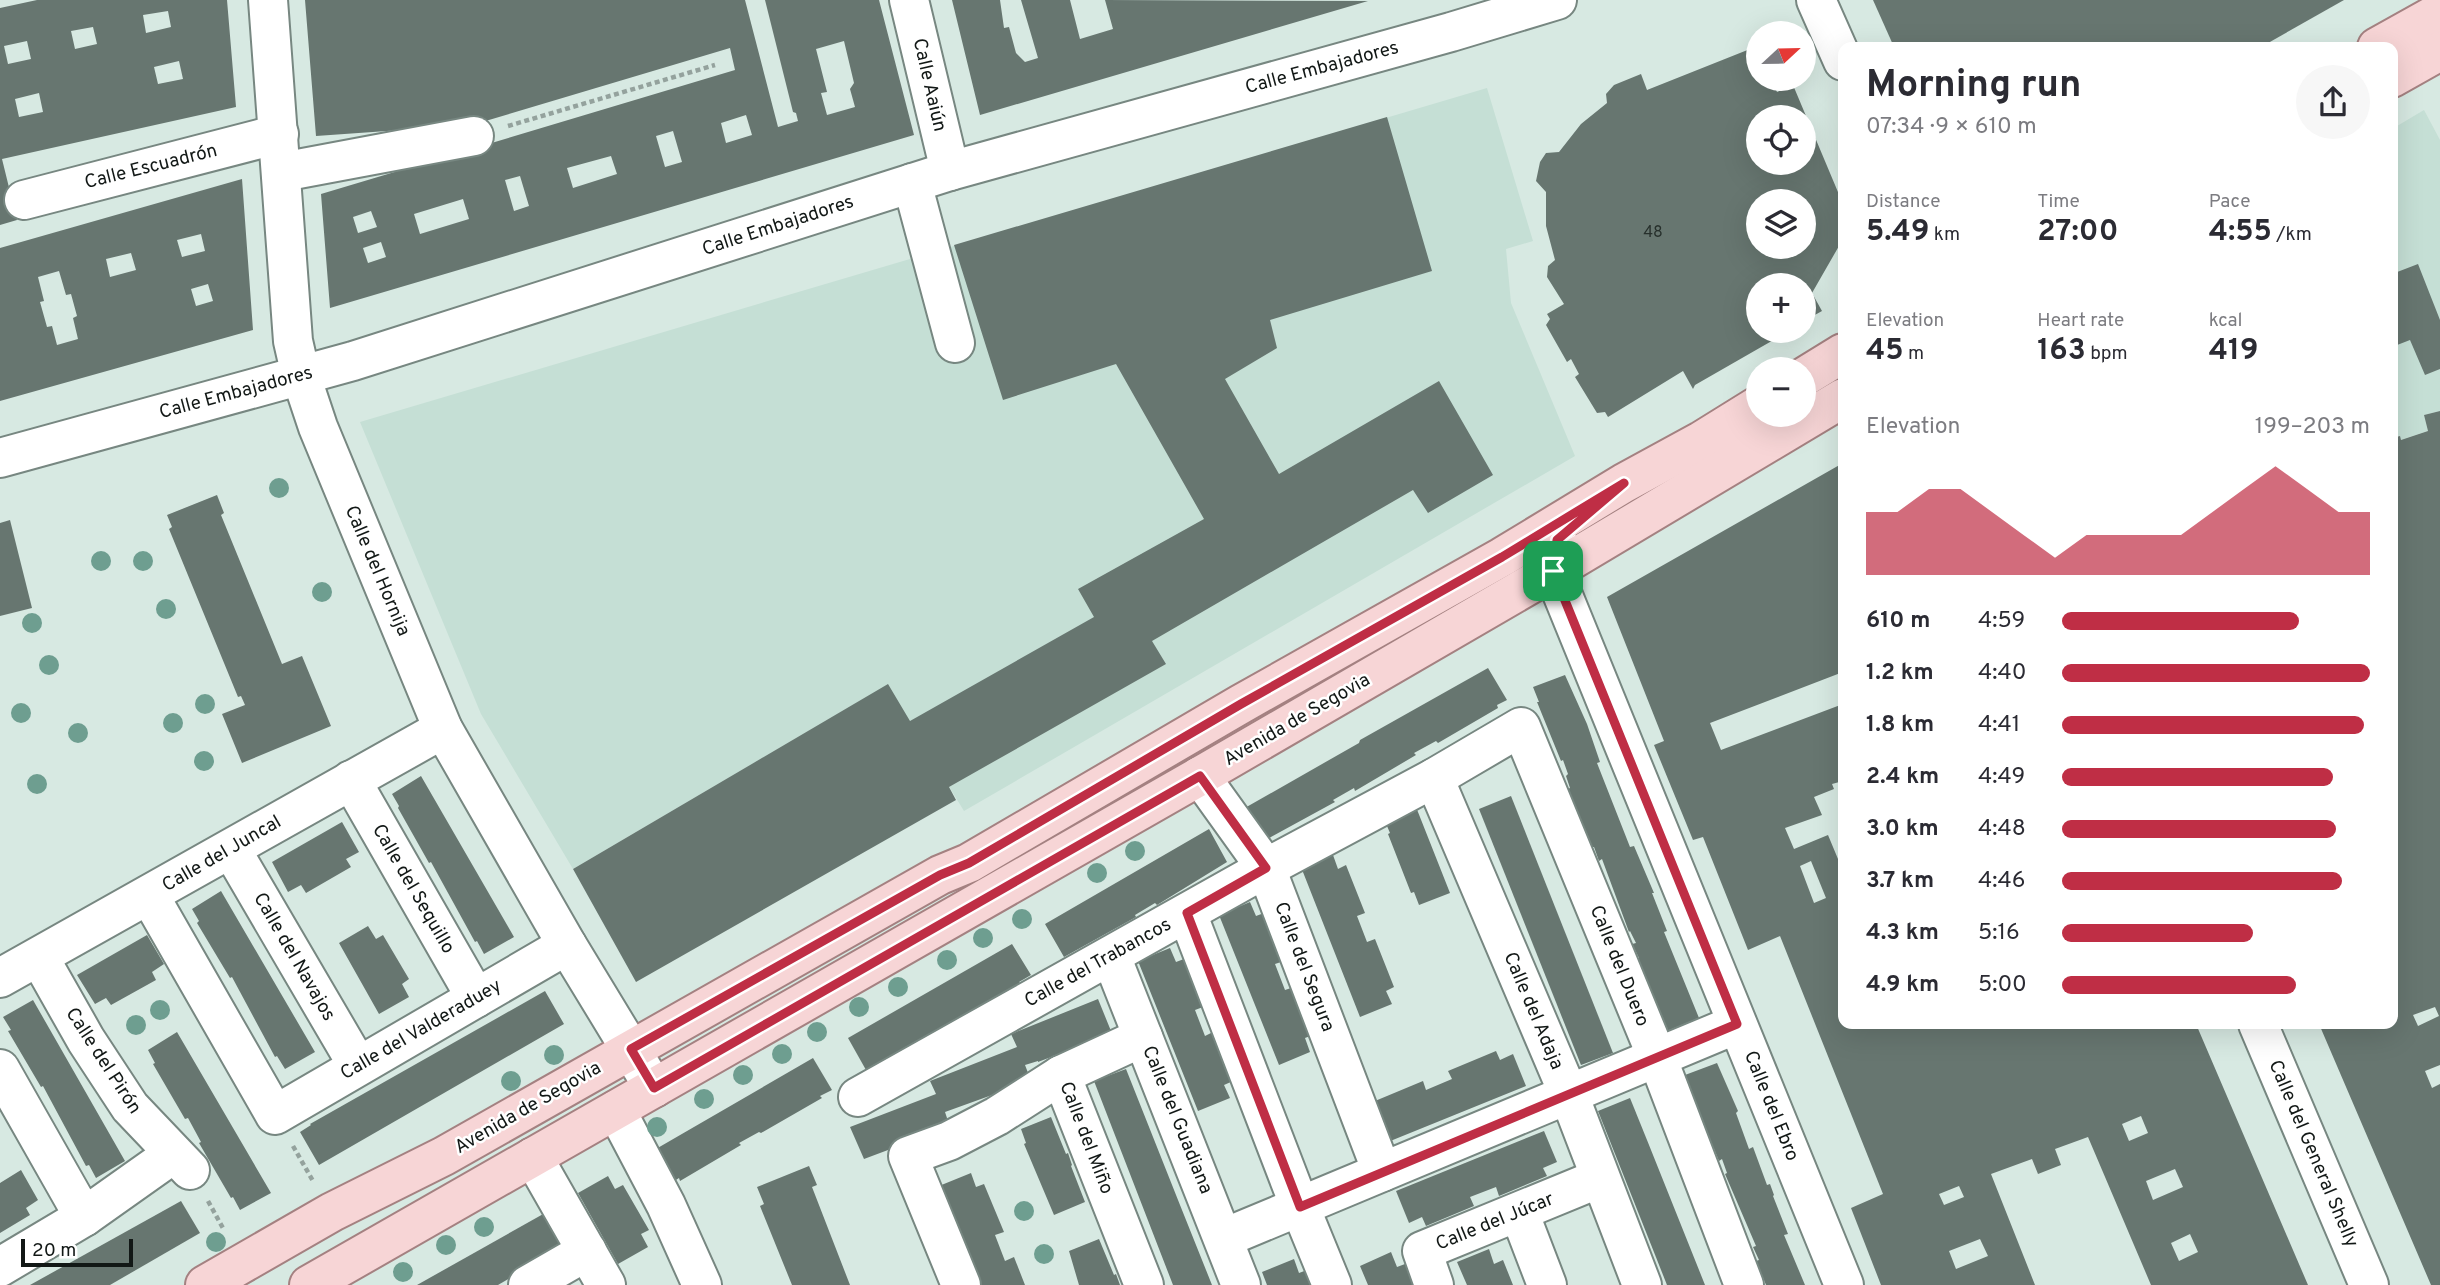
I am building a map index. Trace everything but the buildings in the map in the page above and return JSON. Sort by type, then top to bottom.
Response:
[{"type":"main road","points":[[2386,42],[2440,12]]},
{"type":"main road","points":[[2398,75],[2438,56]]},
{"type":"main road","points":[[1816,370],[1838,356]]},
{"type":"main road","name":"Avenida de Segovia","points":[[334,1279],[533,1157],[1200,776],[1553,571],[1838,401]]},
{"type":"main road","name":"Avenida de Segovia","points":[[205,1285],[331,1212],[444,1156],[940,875],[969,863],[1241,704],[1502,557],[1746,413]]},
{"type":"street","name":"Calle del Hornija","points":[[268,0],[293,341],[301,376],[352,512],[443,729],[567,945],[654,1088]]},
{"type":"street","name":"Calle Aaiún","points":[[909,0],[950,171]]},
{"type":"street","name":"Calle Embajadores","points":[[0,458],[301,376],[950,171],[1557,0]]},
{"type":"street","points":[[1816,0],[1838,50]]},
{"type":"street","name":"Calle Escuadrón","points":[[24,200],[279,134]]},
{"type":"street","points":[[282,173],[474,136]]},
{"type":"street","points":[[912,183],[955,343]]},
{"type":"street","points":[[1553,571],[1557,540],[1624,483]]},
{"type":"street","name":"Calle del Ebro","points":[[1553,571],[1844,1285]]},
{"type":"street","name":"Calle del Trabancos","points":[[858,1097],[1266,868],[1434,778],[1521,727]]},
{"type":"street","name":"Calle del Duero","points":[[1521,727],[1657,1057],[1744,1285]]},
{"type":"street","name":"Calle del Juncal","points":[[0,978],[443,729]]},
{"type":"street","name":"Calle del Segura","points":[[1200,776],[1266,868],[1382,1172]]},
{"type":"street","name":"Calle del Adaja","points":[[1434,778],[1569,1095],[1642,1285]]},
{"type":"street","name":"Calle del Sequillo","points":[[351,780],[476,998]]},
{"type":"street","name":"Calle del Navajos","points":[[230,849],[358,1066]]},
{"type":"street","points":[[149,895],[275,1115]]},
{"type":"street","points":[[1187,913],[1332,1285]]},
{"type":"street","name":"Calle del Valderaduey","points":[[275,1115],[567,945]]},
{"type":"street","name":"Calle del Guadiana","points":[[1111,956],[1241,1285]]},
{"type":"street","name":"Calle del Pirón","points":[[39,957],[86,1040],[130,1107],[182,1162]]},
{"type":"street","points":[[1224,1238],[1737,1024]]},
{"type":"street","name":"Calle del General Shelly","points":[[2260,1029],[2369,1285]]},
{"type":"street","name":"Calle del Miño","points":[[1143,1037],[1061,1074],[1144,1285]]},
{"type":"street","points":[[0,1069],[9,1107],[84,1217]]},
{"type":"street","points":[[961,1285],[908,1156],[950,1141],[997,1116],[1061,1074]]},
{"type":"street","points":[[616,1110],[666,1205],[702,1285]]},
{"type":"street","points":[[533,1157],[606,1285]]},
{"type":"street","points":[[0,1267],[182,1162]]},
{"type":"street","name":"Calle del Júcar","points":[[1434,1285],[1422,1251],[1600,1178]]},
{"type":"street","points":[[1519,1212],[1547,1285]]},
{"type":"street","points":[[528,1285],[587,1251]]},
{"type":"path","points":[[474,136],[715,65]]},
{"type":"path","points":[[275,1115],[331,1212]]},
{"type":"path","points":[[182,1162],[243,1262]]},
{"type":"shaded area","points":[[1487,88],[1533,241],[1506,249],[1511,303],[1575,456],[964,811],[887,685],[573,869],[481,714],[360,422]]},
{"type":"shaded area","points":[[2424,110],[2440,140],[2440,411],[2424,415],[2428,431],[2401,440],[2398,436],[2398,125]]},
{"type":"route","points":[[1624,483],[1557,540],[1553,571],[1737,1024],[1300,1207],[1187,913],[1266,868],[1200,776],[654,1088],[631,1049],[940,875],[969,863],[1241,704],[1502,557],[1624,483]]}]
